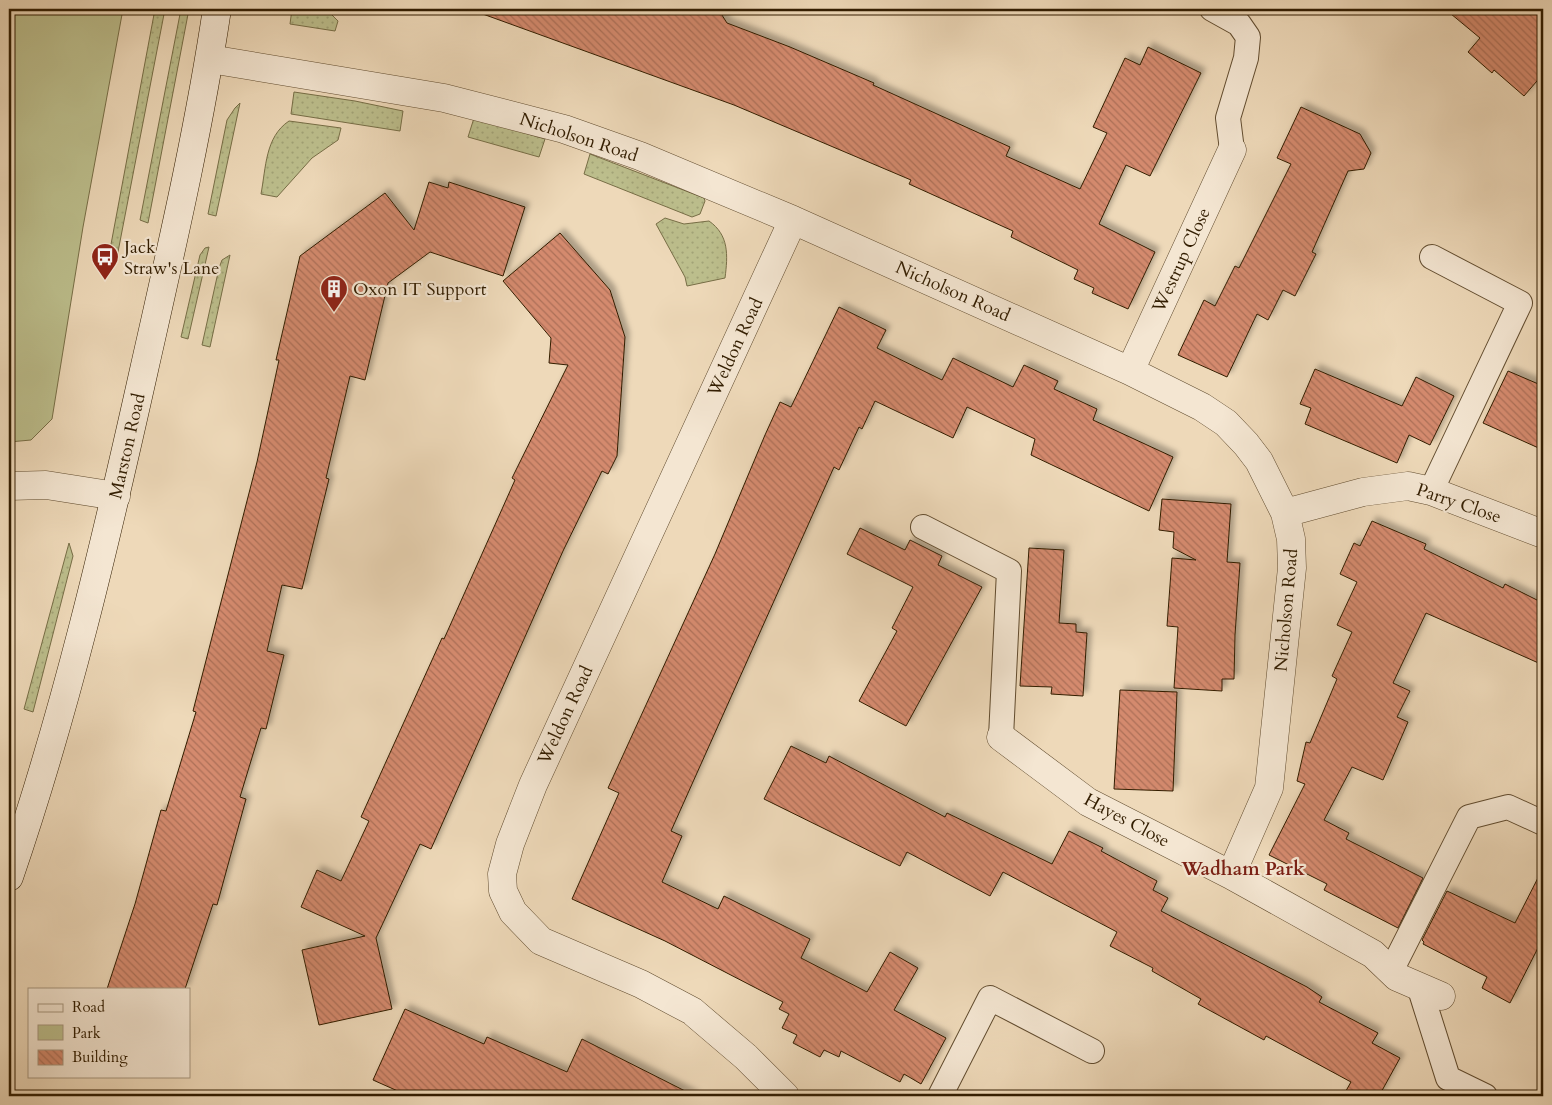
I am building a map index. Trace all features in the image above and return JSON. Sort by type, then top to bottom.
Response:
[{"type":"street","name":"Marston Road","points":[[9,876],[58,722],[116,496],[170,254],[210,60],[217,9]]},
{"type":"street","name":"Nicholson Road","points":[[210,60],[444,98],[555,126],[640,156],[794,220],[1130,371],[1202,407],[1226,424],[1246,444],[1259,461],[1285,512],[1291,539],[1292,568],[1269,788],[1231,875]]},
{"type":"street","name":"Westrup Close","points":[[1130,371],[1232,150]]},
{"type":"street","name":"Weldon Road","points":[[785,1096],[746,1057],[692,1011],[641,984],[542,941],[513,912],[503,891],[502,874],[510,844],[533,785],[794,220]]},
{"type":"street","points":[[9,486],[46,485],[116,496]]},
{"type":"street","name":"Parry Close","points":[[1285,512],[1363,492],[1408,486],[1431,491],[1543,534]]},
{"type":"street","name":"Hayes Close","points":[[1001,737],[1088,802],[1231,875],[1373,954],[1397,978],[1430,991]]},
{"type":"lane","points":[[1212,9],[1239,24],[1248,37],[1246,58],[1228,118],[1232,150]]},
{"type":"lane","points":[[1431,491],[1520,304],[1432,257]]},
{"type":"lane","points":[[923,527],[1009,571],[1001,737]]},
{"type":"lane","points":[[1391,971],[1469,817],[1508,807],[1543,823]]},
{"type":"lane","points":[[1430,991],[1448,1078],[1485,1096]]},
{"type":"lane","points":[[940,1096],[990,998],[1092,1051]]},
{"type":"green space","points":[[9,9],[123,9],[83,227],[52,419],[31,440],[9,442]]},
{"type":"green space","points":[[155,9],[165,9],[117,257],[109,255]]},
{"type":"green space","points":[[181,9],[189,9],[148,223],[140,220]]},
{"type":"green space","points":[[292,9],[326,9],[338,21],[335,31],[290,24]]},
{"type":"green space","points":[[294,92],[355,101],[403,111],[400,131],[291,114]]},
{"type":"green space","points":[[240,103],[216,216],[208,214],[227,120]]},
{"type":"green space","points":[[474,118],[545,139],[539,157],[468,137]]},
{"type":"green space","points":[[289,121],[341,128],[338,140],[312,158],[277,197],[261,194],[271,144],[281,128]]},
{"type":"green space","points":[[590,154],[704,198],[705,201],[700,214],[692,217],[584,174]]},
{"type":"green space","points":[[665,218],[684,224],[709,221],[716,227],[726,246],[725,278],[687,286],[685,277],[656,224]]},
{"type":"green space","points":[[209,247],[188,339],[181,337],[200,255],[205,248]]},
{"type":"green space","points":[[230,255],[210,347],[202,345],[219,268],[222,260]]},
{"type":"green space","points":[[69,543],[73,556],[33,712],[24,709]]},
{"type":"building","points":[[481,9],[710,9],[720,12],[727,23],[790,47],[874,83],[873,85],[1010,147],[1006,156],[1080,189],[1107,133],[1093,127],[1125,58],[1140,65],[1148,47],[1201,73],[1150,176],[1126,165],[1099,224],[1155,252],[1128,309],[1092,293],[1094,288],[1074,279],[1078,270],[1011,237],[1013,231],[909,184],[911,180],[734,105],[480,13]]},
{"type":"building","points":[[1445,9],[1543,9],[1543,74],[1524,96],[1494,70],[1492,73],[1468,52],[1480,38]]},
{"type":"building","points":[[1301,107],[1360,134],[1371,153],[1364,169],[1348,171],[1312,252],[1316,254],[1295,296],[1283,290],[1268,320],[1257,314],[1227,377],[1178,355],[1204,300],[1215,306],[1235,266],[1239,268],[1291,164],[1277,158]]},
{"type":"building","points":[[429,182],[448,188],[449,182],[525,207],[503,276],[430,252],[388,283],[365,380],[350,376],[326,478],[329,479],[302,589],[282,585],[267,651],[284,655],[266,729],[261,728],[240,797],[246,799],[217,905],[213,904],[185,988],[107,988],[135,904],[161,810],[166,811],[196,712],[193,711],[257,462],[279,360],[276,360],[300,256],[385,193],[414,230]]},
{"type":"building","points":[[560,233],[610,290],[625,337],[617,456],[608,474],[602,471],[563,551],[431,849],[420,844],[376,938],[392,1009],[319,1025],[302,950],[365,936],[301,907],[317,870],[341,881],[369,821],[361,817],[442,638],[444,639],[515,480],[512,478],[568,365],[549,363],[551,338],[503,281]]},
{"type":"building","points":[[839,307],[886,330],[877,348],[942,380],[953,358],[1013,387],[1024,365],[1058,381],[1054,389],[1097,409],[1093,420],[1173,457],[1149,511],[1031,455],[1035,439],[967,407],[953,438],[875,401],[862,429],[859,427],[839,470],[834,467],[671,831],[682,836],[662,882],[718,909],[724,896],[810,939],[801,958],[867,992],[890,952],[918,968],[894,1010],[946,1038],[921,1084],[904,1074],[900,1082],[841,1051],[839,1057],[824,1050],[820,1057],[793,1043],[797,1035],[782,1028],[789,1014],[779,1009],[783,1002],[665,941],[572,899],[619,793],[608,788],[715,554],[765,435],[780,402],[791,407]]},
{"type":"building","points":[[1315,369],[1402,406],[1416,377],[1454,396],[1430,445],[1409,435],[1397,463],[1305,424],[1311,408],[1300,404]]},
{"type":"building","points":[[1508,371],[1543,386],[1543,450],[1483,423]]},
{"type":"building","points":[[1162,499],[1231,504],[1227,562],[1240,563],[1234,679],[1222,679],[1222,691],[1174,688],[1178,627],[1167,626],[1172,558],[1196,560],[1173,548],[1174,532],[1159,530]]},
{"type":"building","points":[[1372,521],[1426,544],[1424,549],[1503,588],[1505,584],[1543,603],[1543,665],[1426,613],[1393,683],[1410,691],[1397,717],[1408,722],[1383,780],[1352,767],[1324,820],[1349,833],[1346,839],[1423,878],[1398,928],[1324,890],[1327,884],[1269,855],[1305,784],[1297,781],[1306,742],[1310,743],[1337,679],[1332,676],[1352,632],[1337,625],[1357,582],[1340,574],[1354,543],[1360,546]]},
{"type":"building","points":[[860,528],[905,550],[910,540],[942,556],[938,565],[982,587],[906,726],[859,701],[897,631],[892,628],[913,587],[847,554]]},
{"type":"building","points":[[1029,548],[1064,550],[1059,623],[1076,624],[1076,632],[1087,633],[1083,696],[1051,694],[1052,687],[1020,686]]},
{"type":"building","points":[[1120,690],[1177,692],[1173,791],[1114,789]]},
{"type":"building","points":[[791,746],[826,763],[829,756],[945,817],[947,813],[1052,864],[1069,831],[1103,848],[1101,851],[1157,881],[1153,890],[1168,898],[1161,911],[1307,987],[1322,997],[1319,1002],[1378,1033],[1372,1043],[1400,1058],[1379,1096],[1343,1096],[1351,1082],[1266,1036],[1264,1040],[1198,1004],[1201,999],[1152,971],[1153,968],[1110,946],[1117,932],[1003,872],[990,896],[907,852],[900,866],[764,799]]},
{"type":"building","points":[[1543,868],[1543,938],[1510,1003],[1482,988],[1487,977],[1423,944],[1422,940],[1447,891],[1515,923]]},
{"type":"building","points":[[405,1009],[484,1044],[487,1037],[567,1072],[582,1039],[695,1096],[409,1096],[373,1080]]},
{"type":"place","name":"Jack Straw's Lane","points":[[105,281]]},
{"type":"place","name":"Oxon IT Support","points":[[334,313]]},
{"type":"district","name":"Wadham Park","points":[[1243,868]]}]
